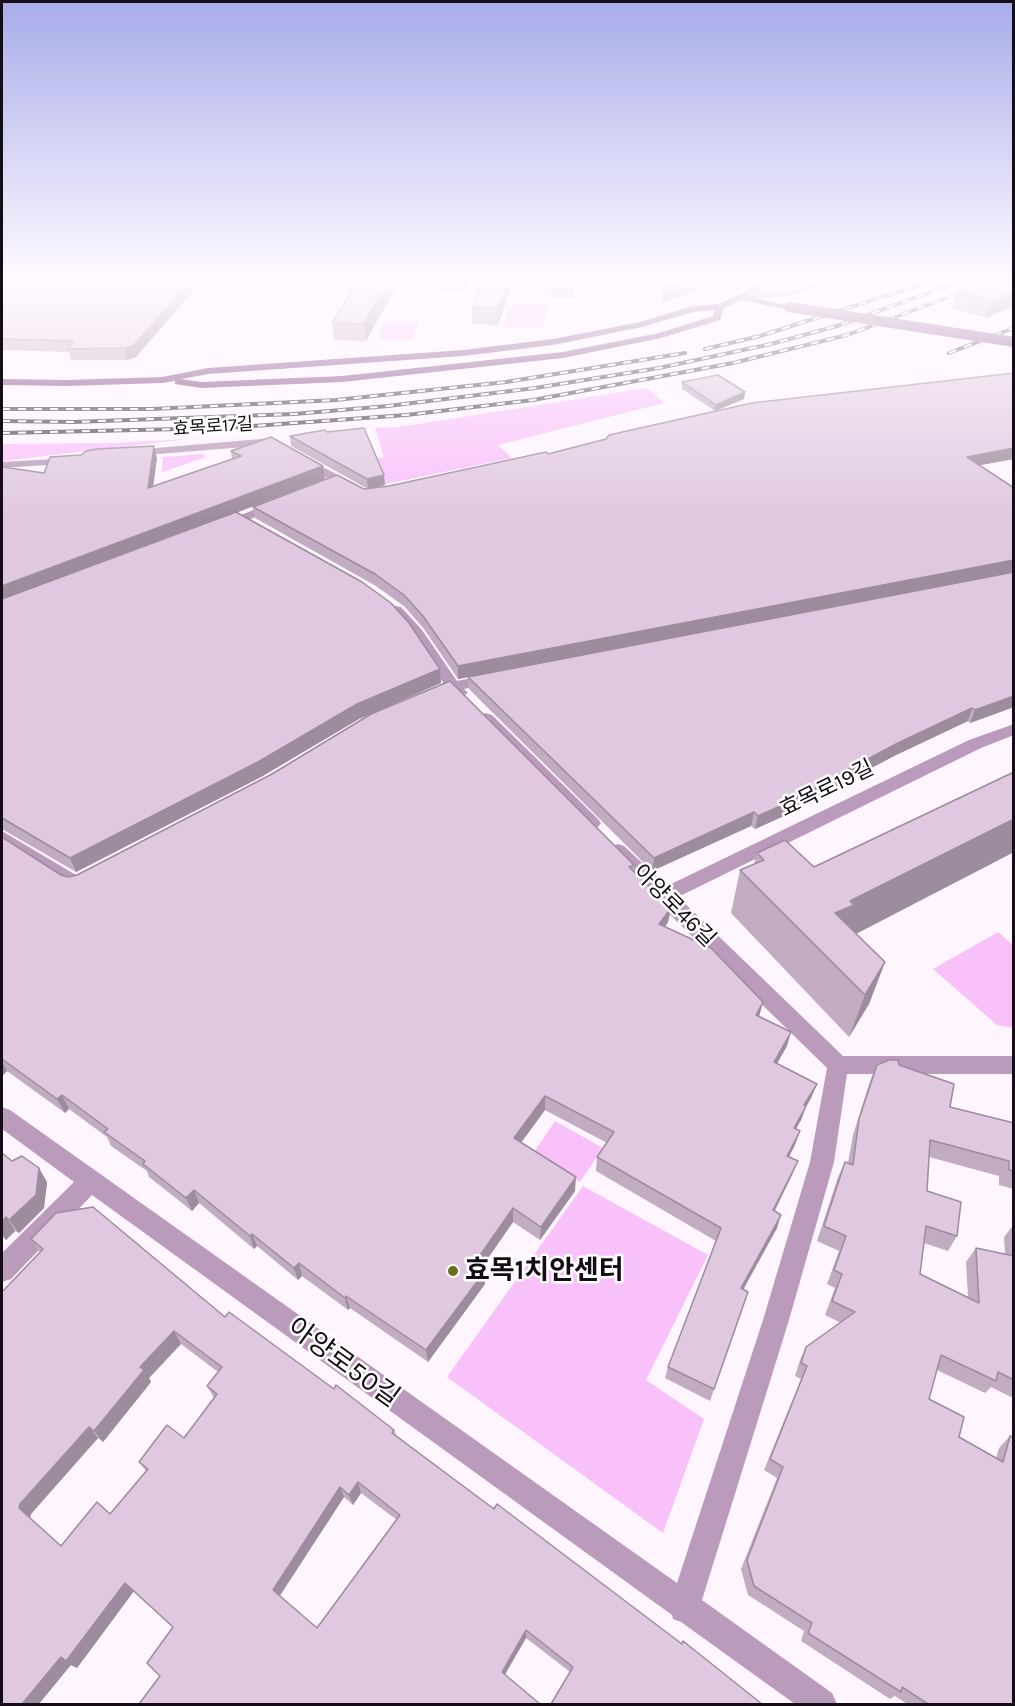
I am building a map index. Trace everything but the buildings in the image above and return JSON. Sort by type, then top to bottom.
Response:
[{"type":"main road","points":[[162,380],[208,371],[374,360]]},
{"type":"main road","points":[[2,382],[68,383],[162,380],[201,385],[342,379],[528,360]]},
{"type":"main road","points":[[2,374],[68,383]]},
{"type":"street","name":"효목로17길","points":[[121,455],[272,441],[366,495]]},
{"type":"street","points":[[2,465],[89,459]]},
{"type":"street","points":[[320,488],[339,480]]},
{"type":"street","points":[[209,530],[291,499]]},
{"type":"street","points":[[240,518],[260,529]]},
{"type":"street","name":"아양로46길","points":[[380,598],[399,612],[417,633],[453,686],[663,896],[838,1065]]},
{"type":"street","points":[[420,700],[453,686],[511,675]]},
{"type":"street","name":"효목로19길","points":[[663,896],[975,744],[1014,729]]},
{"type":"street","points":[[2,837],[75,883],[94,873]]},
{"type":"street","points":[[684,1608],[822,1162],[838,1065],[1014,1065]]},
{"type":"street","name":"아양로50길","points":[[2,1116],[684,1608],[821,1704]]},
{"type":"street","points":[[2,1270],[90,1181]]},
{"type":"shaded area","points":[[647,388],[664,403],[498,445],[512,458],[376,486],[358,484],[336,467],[384,457],[375,428],[399,427]]},
{"type":"shaded area","points":[[189,439],[2,461],[2,444],[116,443]]},
{"type":"shaded area","points":[[203,454],[206,457],[162,472],[163,457]]},
{"type":"shaded area","points":[[998,932],[1013,945],[1013,1028],[997,1025],[933,969]]},
{"type":"shaded area","points":[[555,1121],[603,1148],[580,1182],[532,1155]]},
{"type":"shaded area","points":[[583,1186],[708,1255],[646,1380],[704,1419],[663,1533],[447,1377]]},
{"type":"railway","points":[[2,409],[152,409],[336,400],[506,382],[644,360]]},
{"type":"railway","points":[[2,421],[73,422],[294,414],[388,406],[535,388],[698,360]]},
{"type":"railway","points":[[2,433],[225,428],[406,415],[533,400],[747,360]]},
{"type":"place","name":"효목1치안센터","points":[[453,1271]]}]
